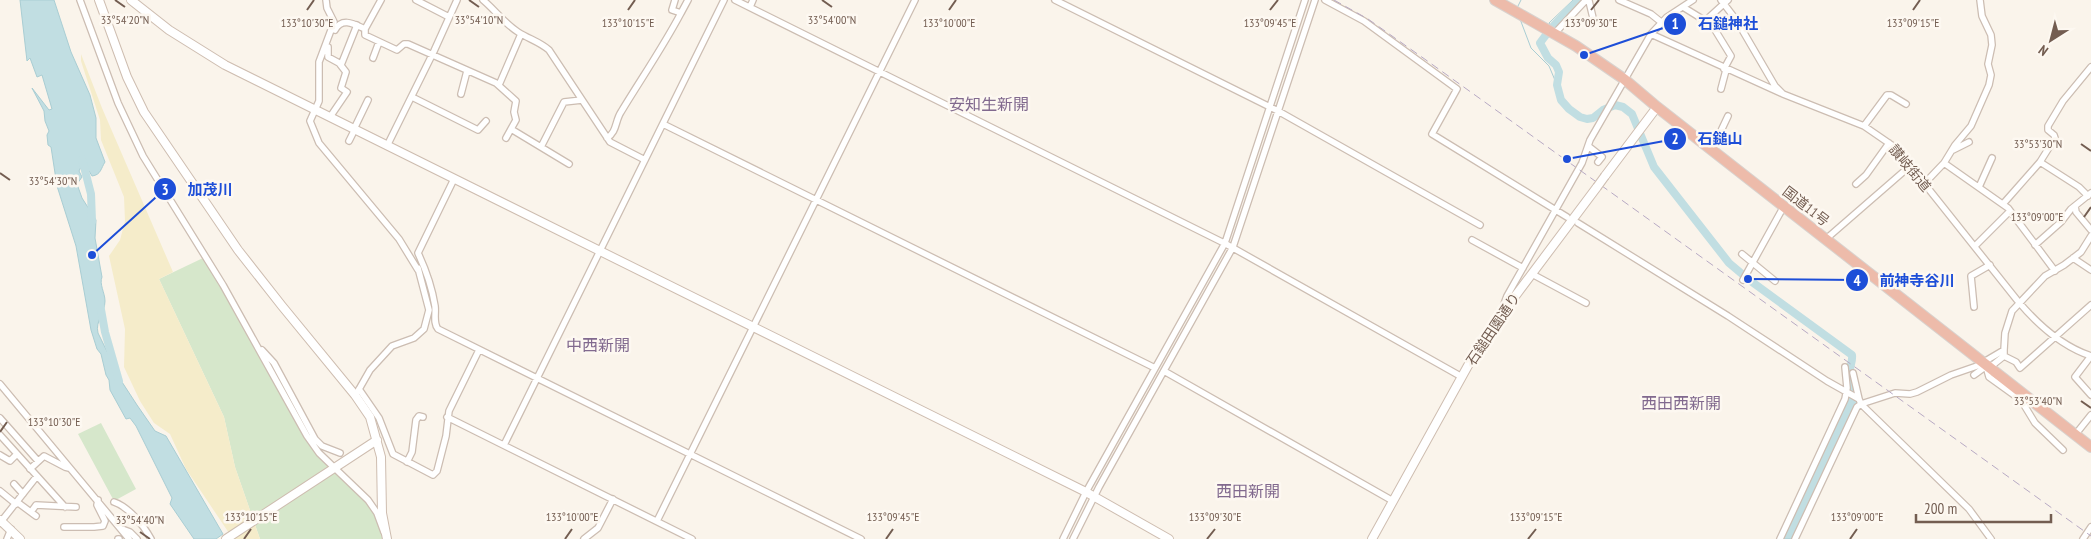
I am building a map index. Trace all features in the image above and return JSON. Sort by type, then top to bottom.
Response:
[{"type":"highway","name":"国道11号","points":[[1495,0],[1576,46],[1624,79],[1657,107],[2091,447]]},
{"type":"street","points":[[80,0],[118,103],[143,156],[223,285],[307,436],[319,453],[368,500],[377,513],[387,538]]},
{"type":"street","points":[[100,0],[127,77],[144,112],[238,250],[379,418],[393,454],[422,468],[432,476],[435,474],[446,436],[447,417],[479,350]]},
{"type":"street","points":[[131,0],[169,30],[225,64],[1090,495],[1169,539]]},
{"type":"street","points":[[326,0],[327,8],[334,22],[319,62],[320,96],[310,121],[319,143],[398,239],[418,270]]},
{"type":"street","points":[[381,0],[365,28],[365,35],[397,50],[404,44],[408,44],[499,86],[516,101],[514,112],[516,120],[506,138]]},
{"type":"street","points":[[416,0],[449,16]]},
{"type":"street","points":[[387,146],[432,56],[457,0]]},
{"type":"street","points":[[484,0],[498,13],[502,20],[521,34],[539,42],[549,50],[610,142],[645,160]]},
{"type":"street","points":[[675,0],[672,10],[681,13]]},
{"type":"street","points":[[607,138],[614,132],[618,116],[656,58],[688,0]]},
{"type":"street","points":[[504,445],[724,0]]},
{"type":"street","points":[[735,0],[1229,245],[1462,377]]},
{"type":"street","points":[[750,7],[753,0]]},
{"type":"street","points":[[657,521],[915,0]]},
{"type":"street","points":[[1055,0],[1274,109],[1480,225]]},
{"type":"street","points":[[1063,539],[1164,372],[1229,245],[1274,109],[1306,0]]},
{"type":"street","points":[[1073,539],[1090,495],[1155,368],[1229,245],[1274,109],[1315,0]]},
{"type":"street","points":[[1325,0],[1364,21],[1457,89],[1432,134],[1567,217]]},
{"type":"street","points":[[1554,34],[1589,0]]},
{"type":"street","points":[[1589,0],[1593,18]]},
{"type":"street","points":[[1619,0],[1650,14],[1661,22]]},
{"type":"street","points":[[1499,320],[1503,304],[1582,163],[1588,146],[1624,79],[1661,22],[1693,0]]},
{"type":"street","points":[[1924,184],[1944,163],[1955,145],[1971,126],[1991,75],[1988,64],[1992,45],[1991,35],[1982,16],[1980,0]]},
{"type":"street","points":[[1705,21],[1724,1],[1775,86],[1783,94]]},
{"type":"street","points":[[1683,7],[1712,25],[1731,56],[1725,70],[1721,89]]},
{"type":"street","points":[[330,117],[347,92],[341,88],[346,72],[340,65],[328,57],[328,40],[341,22],[349,22],[365,28]]},
{"type":"street","points":[[340,65],[357,25]]},
{"type":"street","points":[[499,86],[521,34]]},
{"type":"street","name":"讃岐街道","points":[[1652,34],[1725,70],[1864,126],[1889,142],[1896,148],[2038,323],[2070,348],[2091,356]]},
{"type":"street","points":[[373,58],[379,42]]},
{"type":"street","points":[[2003,204],[2040,162],[2055,138],[2048,130],[2048,126],[2067,95],[2091,67]]},
{"type":"street","points":[[461,94],[468,71]]},
{"type":"street","points":[[1864,126],[1887,94],[1906,104]]},
{"type":"street","points":[[412,96],[478,130],[486,121]]},
{"type":"street","points":[[349,141],[368,100]]},
{"type":"street","points":[[541,147],[564,102],[582,100]]},
{"type":"street","name":"石鎚田園通り","points":[[1372,539],[1462,377],[1499,320],[1596,186],[1657,107]]},
{"type":"street","points":[[1712,150],[1728,116]]},
{"type":"street","points":[[663,124],[1155,368]]},
{"type":"street","points":[[511,129],[569,164]]},
{"type":"street","points":[[1856,184],[1866,175],[1889,142]]},
{"type":"street","points":[[1953,150],[1969,142]]},
{"type":"street","points":[[1588,146],[1602,157],[1598,162]]},
{"type":"street","points":[[1979,187],[1992,158]]},
{"type":"street","points":[[2035,245],[2089,195],[2040,162]]},
{"type":"street","points":[[1944,163],[2003,204],[2054,271]]},
{"type":"street","points":[[1826,240],[1910,166]]},
{"type":"street","points":[[357,392],[370,370],[392,346],[414,338],[424,329],[429,310],[418,270],[418,253],[454,179]]},
{"type":"street","points":[[1743,280],[1784,206]]},
{"type":"street","points":[[2073,210],[2091,230]]},
{"type":"street","points":[[1975,246],[2010,211]]},
{"type":"street","points":[[1578,223],[1860,401],[1969,509],[1991,539]]},
{"type":"street","points":[[2004,353],[2005,333],[2012,311],[2046,276],[2081,252],[2091,236]]},
{"type":"street","points":[[1472,240],[1523,268]]},
{"type":"street","points":[[418,253],[433,294],[436,326],[441,331],[861,539]]},
{"type":"street","points":[[1742,254],[1775,281]]},
{"type":"street","points":[[2074,258],[2091,270]]},
{"type":"street","points":[[1974,306],[1971,276],[1990,265]]},
{"type":"street","points":[[1532,274],[1586,304]]},
{"type":"street","points":[[2004,353],[2016,362],[2020,368],[2091,305]]},
{"type":"street","points":[[260,349],[266,352],[274,363],[315,439],[322,446],[340,453]]},
{"type":"street","points":[[1860,401],[1895,393],[1913,393],[1977,366],[1986,366],[2004,353]]},
{"type":"street","points":[[1974,375],[2004,353]]},
{"type":"street","points":[[2091,356],[2075,377],[2091,395]]},
{"type":"street","points":[[1986,366],[1989,377],[2021,400],[2035,423],[2063,450]]},
{"type":"street","points":[[1780,539],[1848,393],[1845,367]]},
{"type":"street","points":[[1164,372],[1393,501]]},
{"type":"street","points":[[1796,539],[1860,401],[1853,373]]},
{"type":"street","points":[[0,384],[129,539]]},
{"type":"street","points":[[357,392],[370,417],[381,457],[382,513],[387,538]]},
{"type":"street","points":[[2075,435],[2091,415]]},
{"type":"street","points":[[408,462],[412,452],[416,420],[419,416],[423,417]]},
{"type":"street","points":[[447,417],[692,539]]},
{"type":"street","points":[[0,418],[38,461]]},
{"type":"street","points":[[0,435],[65,507]]},
{"type":"street","points":[[226,539],[377,440]]},
{"type":"street","points":[[0,455],[10,461],[17,454]]},
{"type":"street","points":[[30,469],[47,456],[69,468]]},
{"type":"street","points":[[20,539],[1,522],[37,476]]},
{"type":"street","points":[[14,484],[23,494]]},
{"type":"street","points":[[0,491],[33,514],[36,505],[76,507]]},
{"type":"street","points":[[584,539],[602,523],[612,499]]},
{"type":"street","points":[[64,527],[103,526],[105,521],[97,505],[98,500]]},
{"type":"street","points":[[114,502],[123,507],[139,523],[151,539]]},
{"type":"street","points":[[2083,539],[2091,527]]},
{"type":"street","points":[[7,539],[11,529]]},
{"type":"street","points":[[122,529],[130,532],[136,539]]},
{"type":"green space","points":[[203,258],[254,343],[305,437],[329,465],[367,502],[375,515],[384,539],[260,539],[235,467],[224,417],[159,279]]},
{"type":"green space","points":[[101,423],[136,489],[114,501],[78,434]]},
{"type":"sand","points":[[81,54],[102,108],[173,272],[159,279],[224,417],[235,467],[260,539],[233,539],[186,469],[170,434],[154,423],[140,401],[124,367],[125,329],[109,256],[120,240],[125,221],[124,197],[101,140],[100,120],[81,61]]},
{"type":"water","points":[[20,0],[54,0],[71,52],[90,95],[96,118],[96,138],[105,162],[99,173],[92,176],[86,167],[81,167],[79,171],[82,177],[77,184],[82,198],[96,220],[95,238],[105,301],[97,329],[98,333],[122,382],[155,431],[166,436],[223,534],[216,539],[194,539],[170,504],[172,498],[136,426],[130,418],[126,419],[110,390],[101,354],[97,349],[91,330],[76,246],[57,186],[51,147],[48,145],[47,135],[49,131],[44,111],[32,88],[49,110],[52,109],[42,75],[37,77],[30,58],[27,61]]},
{"type":"water","points":[[1848,364],[1851,366],[1858,401],[1792,539],[1783,539],[1850,391]]},
{"type":"waterway","points":[[1517,8],[1521,0]]},
{"type":"waterway","points":[[1551,27],[1549,23],[1573,0]]},
{"type":"waterway","points":[[1579,0],[1558,20],[1540,43],[1548,58],[1556,65],[1559,72],[1557,85],[1561,100],[1569,109],[1580,117],[1587,119],[1593,118],[1603,110],[1615,105],[1623,107],[1632,114],[1654,167],[1729,263],[1852,355],[1850,374]]},
{"type":"waterway","points":[[1520,19],[1531,48],[1549,66],[1557,85]]},
{"type":"waterway","points":[[82,159],[91,194],[92,221]]},
{"type":"waterway","points":[[100,304],[105,332],[119,381]]},
{"type":"railway","points":[[1334,0],[1368,19],[1426,60],[2091,536]]},
{"type":"place","name":"石鎚神社","points":[[1584,55]]},
{"type":"place","name":"石鎚山","points":[[1567,159]]},
{"type":"place","name":"加茂川","points":[[92,255]]},
{"type":"place","name":"前神寺谷川","points":[[1748,279]]},
{"type":"district","name":"安知生新開","points":[[989,104]]},
{"type":"district","name":"中西新開","points":[[598,345]]},
{"type":"district","name":"西田西新開","points":[[1681,403]]},
{"type":"district","name":"西田新開","points":[[1248,491]]}]
